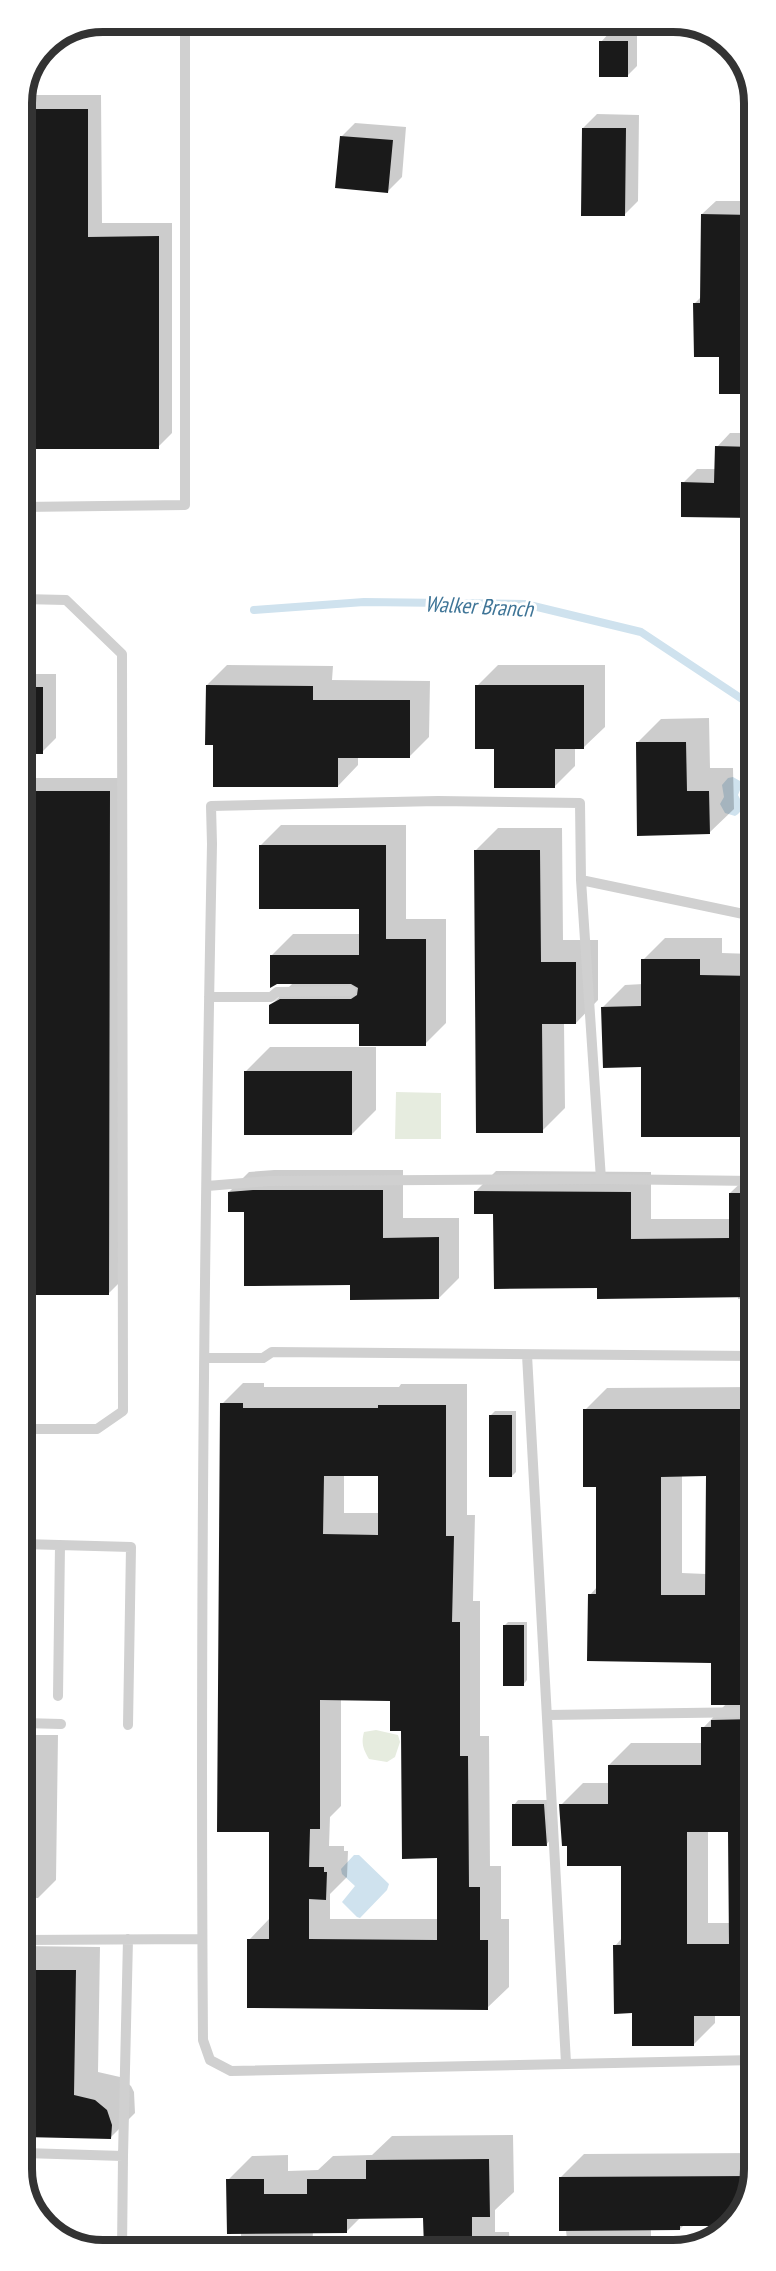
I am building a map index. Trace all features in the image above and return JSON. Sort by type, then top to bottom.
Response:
[{"type":"lane","points":[[31,507],[185,505],[186,31]]},
{"type":"lane","points":[[31,599],[66,600],[122,654],[123,1412],[97,1429],[31,1429]]},
{"type":"lane","points":[[601,1179],[581,880],[580,803],[438,801],[211,806],[202,1939],[203,2040],[210,2060],[231,2071],[744,2060]]},
{"type":"lane","points":[[581,880],[744,914]]},
{"type":"lane","points":[[209,997],[271,998],[277,992],[351,991]]},
{"type":"lane","points":[[207,1186],[268,1181],[601,1179],[744,1181]]},
{"type":"lane","points":[[205,1358],[263,1358],[272,1352],[744,1356]]},
{"type":"lane","points":[[527,1355],[566,2063]]},
{"type":"lane","points":[[31,1544],[131,1546],[128,1725]]},
{"type":"lane","points":[[58,1696],[60,1545]]},
{"type":"lane","points":[[548,1715],[744,1712]]},
{"type":"lane","points":[[31,1723],[61,1724]]},
{"type":"lane","points":[[122,2239],[128,1939]]},
{"type":"lane","points":[[31,1940],[202,1939]]},
{"type":"lane","points":[[31,2153],[123,2156]]},
{"type":"shaded area","points":[[396,1092],[441,1093],[441,1139],[395,1139]]},
{"type":"shaded area","points":[[376,1730],[398,1735],[400,1742],[395,1757],[387,1762],[369,1759],[364,1749],[364,1732]]},
{"type":"water","points":[[733,777],[742,785],[738,795],[742,804],[741,810],[735,816],[725,813],[720,804],[724,797],[722,785],[728,778]]},
{"type":"water","points":[[354,1855],[359,1855],[389,1884],[387,1890],[360,1918],[342,1902],[355,1886],[342,1874],[341,1869]]},
{"type":"building","points":[[599,41],[628,41],[628,77],[599,77]]},
{"type":"building","points":[[31,109],[88,109],[88,237],[159,236],[159,449],[31,449]]},
{"type":"building","points":[[582,128],[626,128],[625,216],[581,216]]},
{"type":"building","points":[[340,136],[393,140],[388,193],[335,188]]},
{"type":"building","points":[[701,214],[744,215],[744,394],[719,394],[719,357],[694,357],[693,303],[700,303]]},
{"type":"building","points":[[715,446],[744,447],[744,518],[681,517],[681,482],[714,483]]},
{"type":"building","points":[[206,685],[313,686],[313,700],[410,700],[410,758],[338,758],[338,787],[213,787],[213,745],[205,745]]},
{"type":"building","points":[[475,685],[584,685],[584,749],[555,749],[555,788],[494,788],[494,749],[475,749]]},
{"type":"building","points":[[31,687],[43,687],[43,754],[31,754]]},
{"type":"building","points":[[636,742],[686,742],[687,791],[709,791],[710,834],[637,836]]},
{"type":"building","points":[[31,791],[110,791],[109,1295],[31,1295]]},
{"type":"building","points":[[259,845],[386,845],[386,939],[426,939],[426,1046],[359,1046],[359,1024],[269,1024],[269,1005],[280,999],[351,999],[357,995],[358,988],[351,984],[277,984],[270,988],[270,955],[359,955],[359,909],[259,909]]},
{"type":"building","points":[[474,850],[540,850],[541,962],[576,962],[576,1024],[542,1024],[543,1133],[476,1133]]},
{"type":"building","points":[[641,959],[700,959],[700,975],[744,976],[744,1137],[641,1137],[641,1067],[603,1068],[601,1007],[641,1006]]},
{"type":"building","points":[[244,1071],[352,1071],[352,1135],[244,1135]]},
{"type":"building","points":[[383,1190],[383,1238],[439,1237],[439,1299],[350,1300],[350,1285],[244,1286],[244,1212],[228,1212],[228,1192]]},
{"type":"building","points":[[474,1191],[631,1192],[631,1239],[729,1238],[729,1193],[744,1193],[744,1297],[597,1299],[597,1288],[494,1289],[493,1214],[474,1214]]},
{"type":"building","points":[[220,1403],[243,1403],[243,1408],[378,1408],[378,1405],[446,1405],[446,1536],[454,1536],[452,1622],[460,1622],[460,1756],[468,1756],[469,1887],[480,1887],[480,1940],[488,1940],[488,2010],[247,2008],[247,1939],[269,1939],[269,1832],[217,1832]],"holes":[[[324,1476],[378,1476],[378,1535],[323,1534]],[[320,1700],[390,1701],[390,1731],[401,1731],[402,1859],[437,1858],[437,1940],[309,1939],[309,1899],[326,1900],[327,1872],[324,1872],[324,1867],[309,1867],[310,1829],[320,1829]]]},
{"type":"building","points":[[583,1409],[744,1409],[744,1705],[711,1705],[711,1663],[587,1661],[588,1594],[596,1594],[596,1487],[583,1487]],"holes":[[[706,1476],[705,1595],[661,1595],[661,1477]]]},
{"type":"building","points":[[489,1415],[512,1415],[512,1477],[489,1477]]},
{"type":"building","points":[[503,1625],[524,1625],[524,1686],[503,1686]]},
{"type":"building","points":[[744,1719],[744,2016],[694,2016],[694,2046],[632,2046],[632,2013],[614,2014],[613,1945],[621,1945],[621,1866],[567,1866],[567,1846],[562,1846],[559,1804],[608,1804],[608,1765],[701,1765],[701,1727],[711,1727],[711,1720]],"holes":[[[687,1832],[728,1832],[729,1944],[687,1944]]]},
{"type":"building","points":[[512,1804],[544,1804],[547,1846],[512,1846]]},
{"type":"building","points":[[31,1970],[76,1970],[74,2095],[95,2100],[107,2110],[112,2125],[111,2139],[31,2137]]},
{"type":"building","points":[[489,2159],[490,2217],[472,2217],[472,2240],[424,2240],[423,2218],[347,2219],[347,2233],[227,2234],[226,2179],[264,2179],[264,2194],[307,2194],[307,2179],[366,2179],[366,2160]]},
{"type":"building","points":[[743,2176],[741,2191],[735,2204],[724,2219],[714,2226],[680,2226],[680,2230],[559,2231],[559,2177]]},
{"type":"waterway","name":"Walker Branch","points":[[254,610],[364,602],[525,604],[641,632],[744,699]]}]
